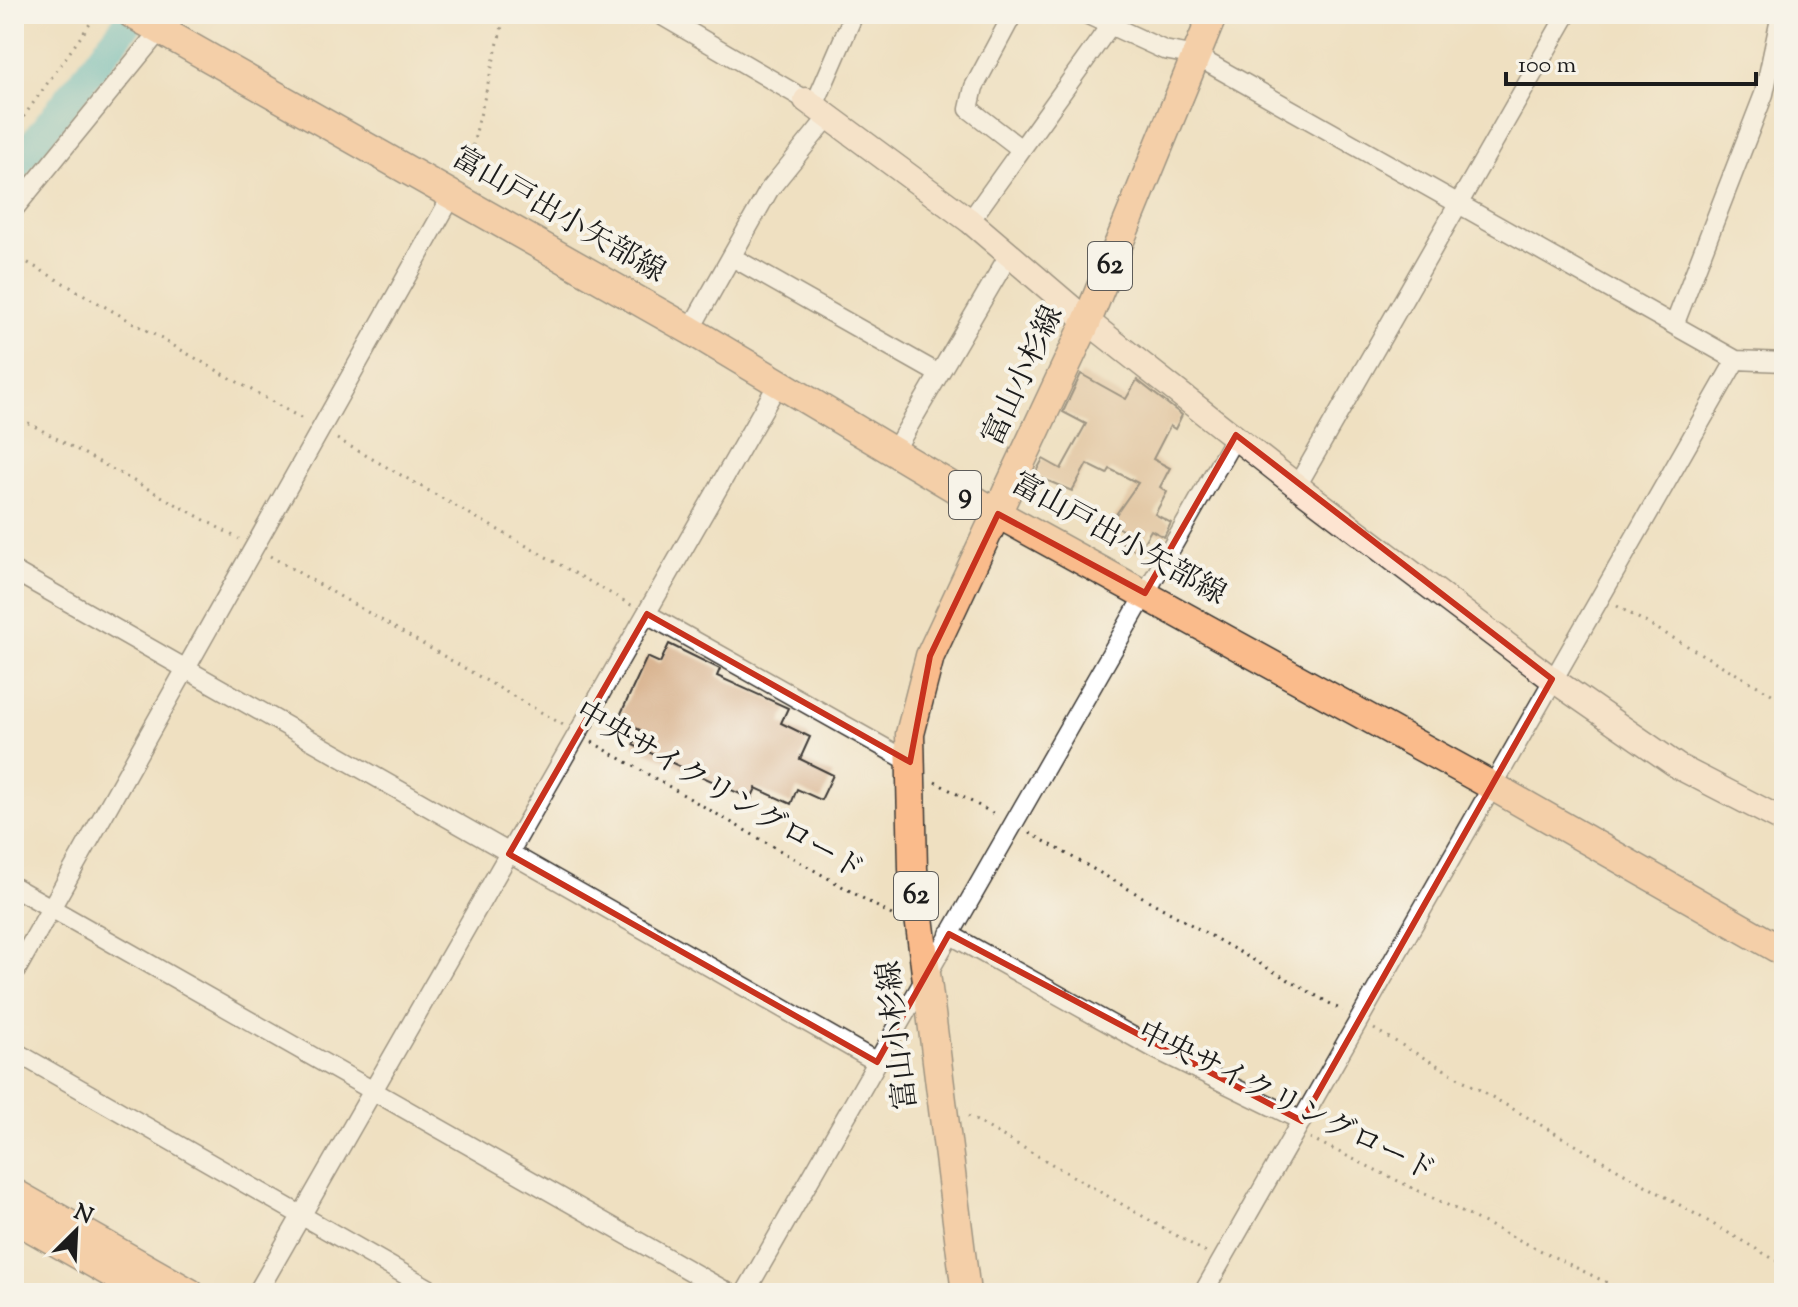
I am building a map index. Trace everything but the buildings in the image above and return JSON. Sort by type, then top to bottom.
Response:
[{"type":"main road","name":"富山小杉線","points":[[966,1293],[913,869],[910,734],[930,656],[1087,321],[1213,14]]},
{"type":"main road","name":"富山戸出小矢部線","points":[[154,21],[690,330],[998,514],[1494,787],[1784,952]]},
{"type":"main road","points":[[14,1193],[190,1293]]},
{"type":"main road","points":[[14,1218],[146,1293]]},
{"type":"street","points":[[659,14],[816,107],[970,221],[1087,321],[1236,435],[1297,486],[1552,679],[1679,767],[1784,821]]},
{"type":"street","points":[[690,330],[816,107],[854,14]]},
{"type":"street","points":[[1013,14],[974,87],[969,109],[1021,149]]},
{"type":"street","points":[[1086,14],[1112,21],[1164,50],[1196,56],[1736,360],[1784,362]]},
{"type":"street","points":[[1675,323],[1764,94],[1781,14]]},
{"type":"street","points":[[1297,486],[1460,202],[1560,17]]},
{"type":"street","points":[[14,209],[154,21]]},
{"type":"street","points":[[970,221],[1112,21]]},
{"type":"street","points":[[14,974],[456,196]]},
{"type":"street","points":[[893,453],[1010,253]]},
{"type":"street","points":[[732,257],[939,374]]},
{"type":"street","points":[[1203,1293],[1736,360]]},
{"type":"street","points":[[257,1293],[779,382]]},
{"type":"street","points":[[745,1293],[1236,435]]},
{"type":"street","points":[[14,571],[877,1062]]},
{"type":"street","points":[[647,614],[910,762]]},
{"type":"street","points":[[14,887],[729,1293]]},
{"type":"street","points":[[949,934],[1299,1126]]},
{"type":"street","points":[[14,1051],[437,1293]]},
{"type":"path","points":[[14,130],[97,14]]},
{"type":"path","points":[[456,196],[505,14]]},
{"type":"path","name":"中央サイクリングロード","points":[[14,415],[254,547],[921,931]]},
{"type":"path","points":[[1599,597],[1784,701]]},
{"type":"path","points":[[877,1062],[1221,1261]]},
{"type":"path","name":"中央サイクリングロード","points":[[1299,1126],[1628,1293]]},
{"type":"highlighted area","points":[[1236,435],[1552,679],[1302,1121],[949,934],[877,1062],[509,854],[647,614],[910,762],[930,656],[998,514],[1145,593]]},
{"type":"waterway","points":[[14,168],[135,14]]}]
